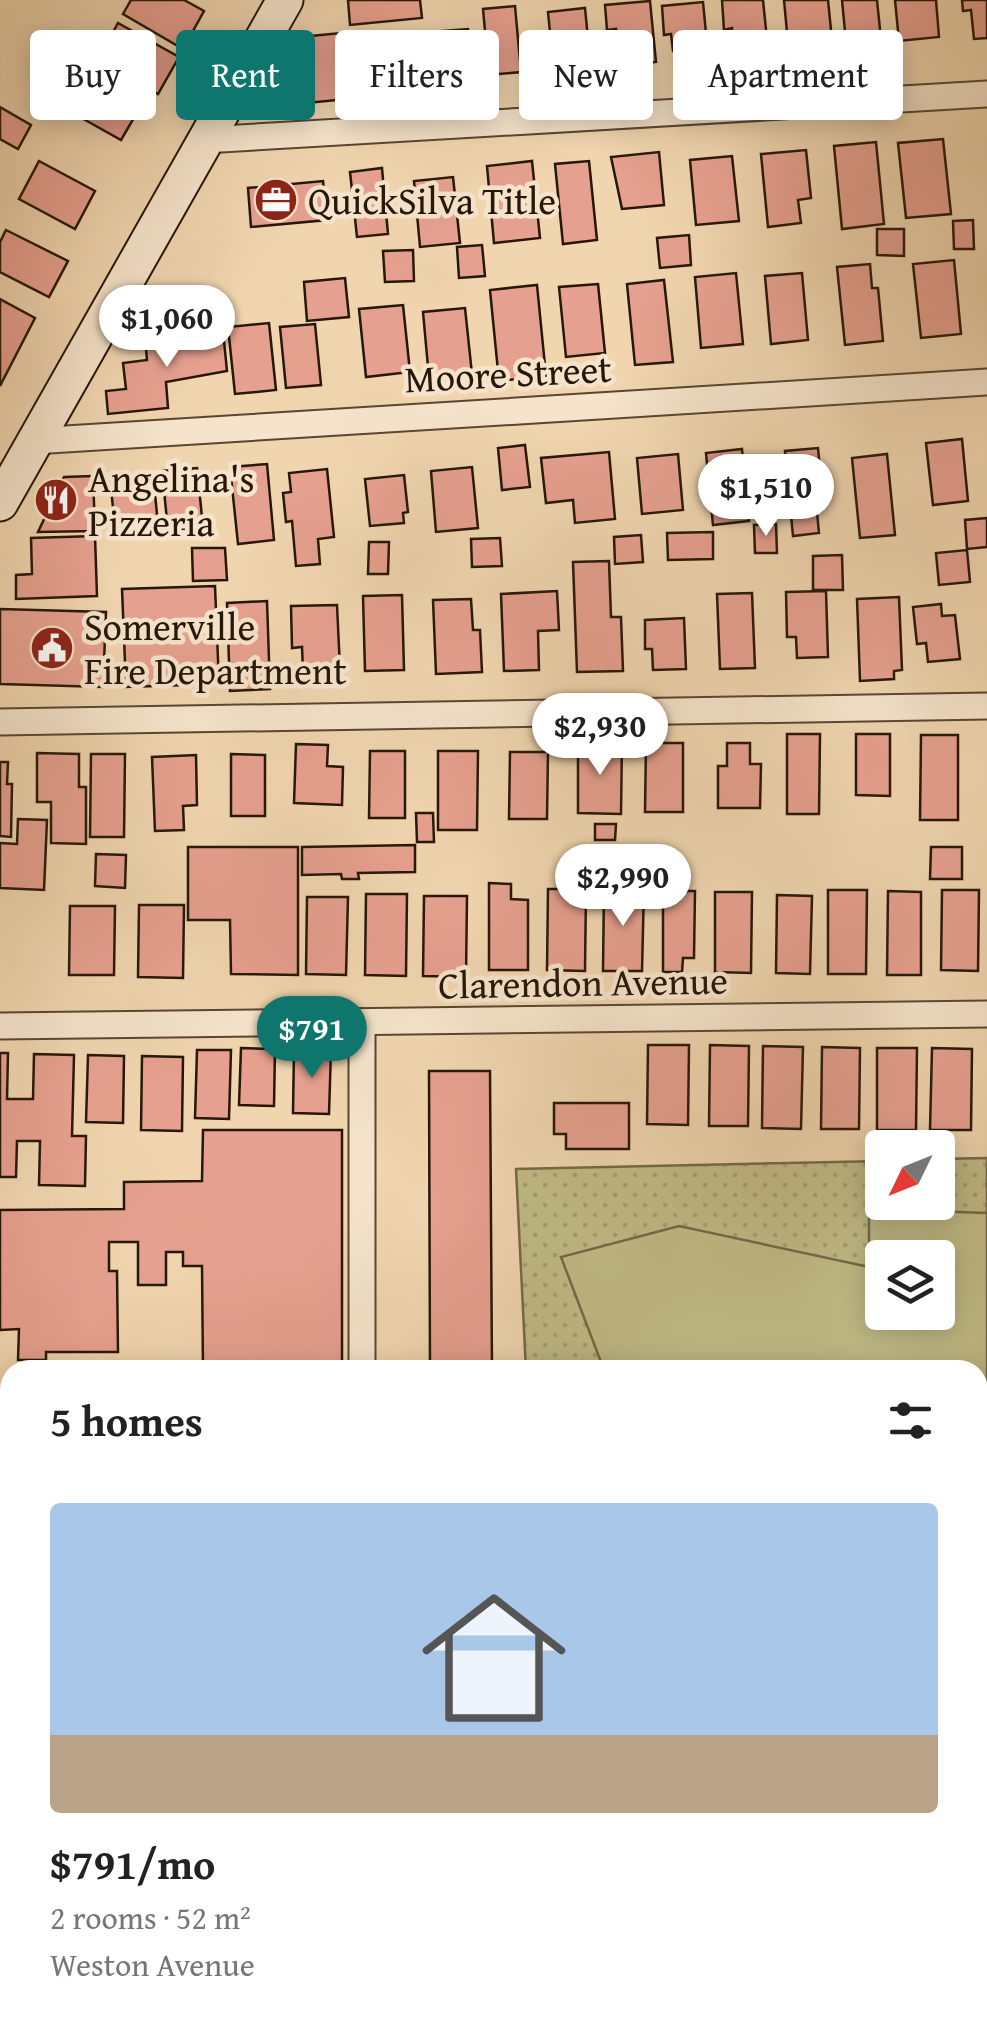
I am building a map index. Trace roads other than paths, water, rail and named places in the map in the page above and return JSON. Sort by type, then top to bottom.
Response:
[{"type":"main road","points":[[0,502],[285,0]]},
{"type":"street","points":[[204,140],[987,94]]},
{"type":"street","name":"Moore Street","points":[[33,441],[987,382]]},
{"type":"street","points":[[0,722],[987,706]]},
{"type":"street","name":"Clarendon Avenue","points":[[0,1026],[987,1014]]},
{"type":"street","points":[[362,1022],[362,1360]]},
{"type":"place","name":"QuickSilva Title","points":[[276,200]]},
{"type":"place","name":"Angelina's Pizzeria","points":[[56,500]]},
{"type":"place","name":"Somerville Fire Department","points":[[52,648]]}]
